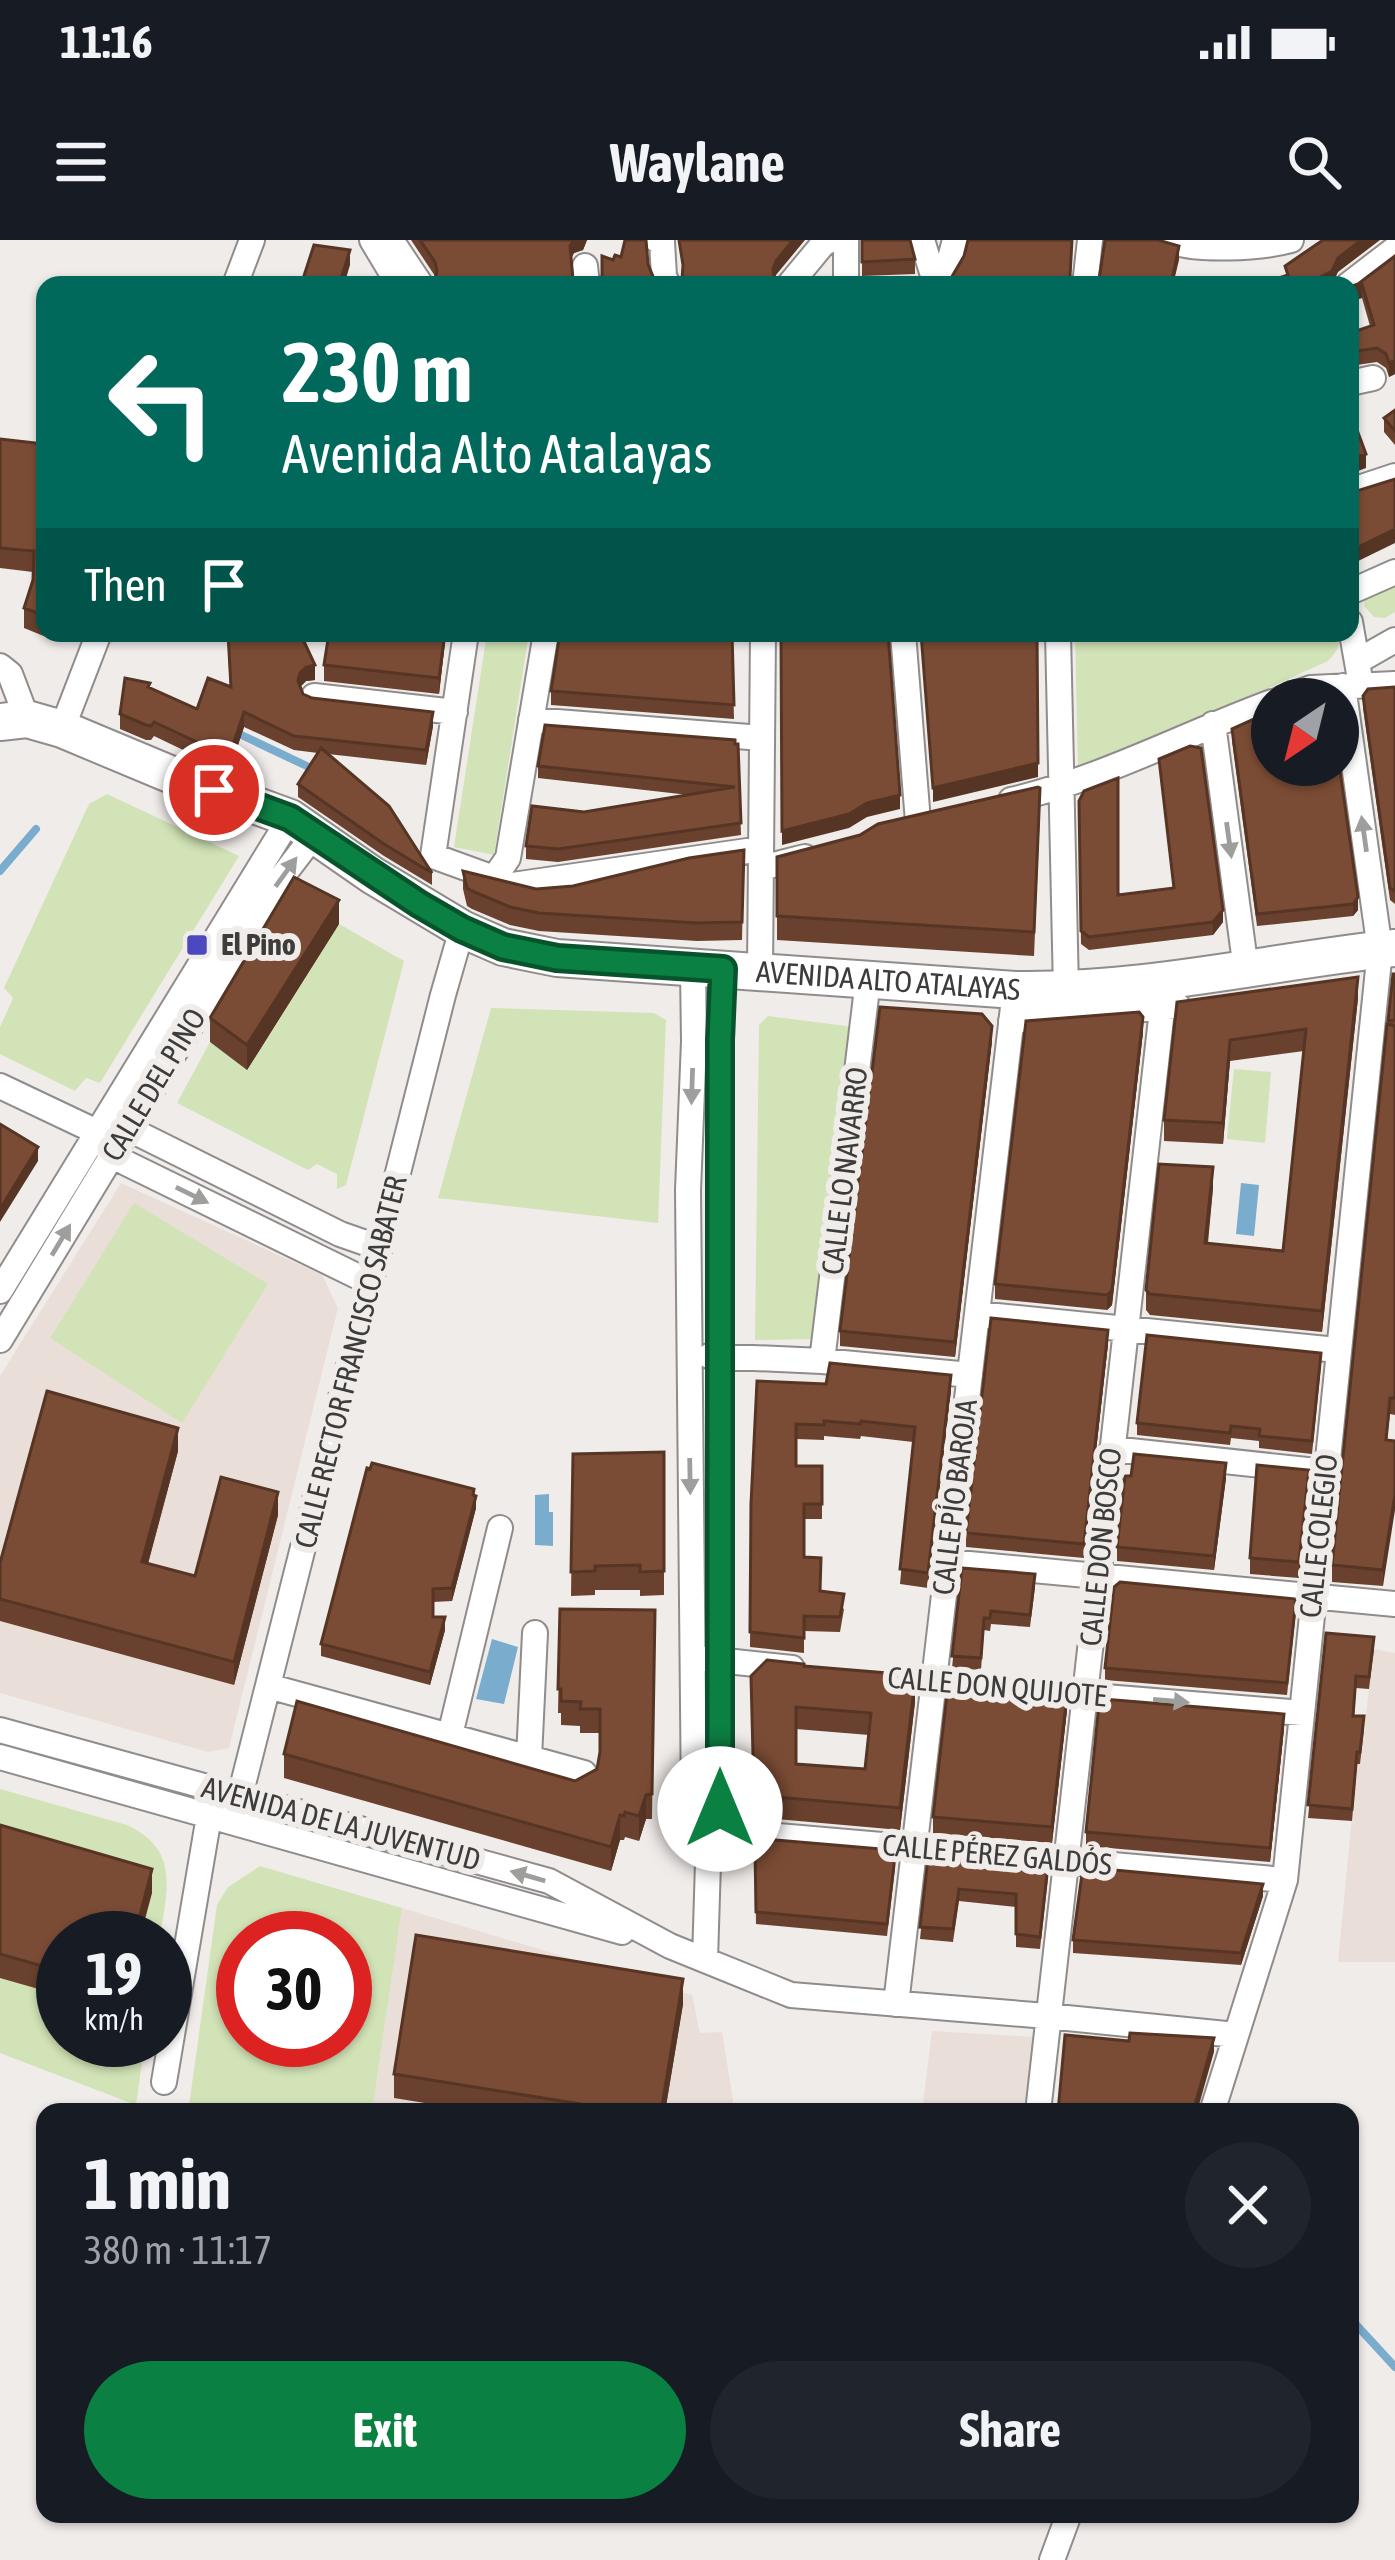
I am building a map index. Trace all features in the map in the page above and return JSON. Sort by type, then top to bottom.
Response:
[{"type":"main road","name":"AVENIDA ALTO ATALAYAS","points":[[30,723],[302,827],[462,929],[503,947],[557,958],[868,980],[1013,1006],[1066,990],[1163,996],[1246,970],[1377,965]]},
{"type":"street","points":[[239,276],[252,240]]},
{"type":"street","points":[[657,240],[662,242],[664,276]]},
{"type":"street","points":[[796,276],[830,240]]},
{"type":"street","points":[[846,240],[846,276]]},
{"type":"street","points":[[922,240],[934,276]]},
{"type":"street","points":[[942,276],[955,240]]},
{"type":"street","points":[[1086,276],[1090,240]]},
{"type":"street","points":[[1167,240],[1178,245],[1219,246],[1291,240]]},
{"type":"street","points":[[1359,277],[1395,249]]},
{"type":"street","points":[[1359,488],[1395,476]]},
{"type":"street","points":[[1359,588],[1395,572]]},
{"type":"street","points":[[1354,678],[1395,640]]},
{"type":"street","points":[[30,723],[92,642]]},
{"type":"street","points":[[465,642],[433,856],[513,885],[837,848]]},
{"type":"street","points":[[494,878],[508,858],[544,642]]},
{"type":"street","points":[[760,971],[763,642]]},
{"type":"street","points":[[887,829],[930,819],[905,642]]},
{"type":"street","points":[[1058,642],[1066,990]]},
{"type":"street","name":"CALLE COLEGIO","points":[[1351,642],[1354,678]]},
{"type":"street","points":[[0,666],[10,674],[30,723]]},
{"type":"street","points":[[1359,679],[1395,684]]},
{"type":"street","points":[[314,697],[454,712]]},
{"type":"street","points":[[987,806],[1061,789],[1251,710]]},
{"type":"street","points":[[531,720],[762,738]]},
{"type":"street","points":[[1213,724],[1246,970]]},
{"type":"street","name":"CALLE COLEGIO","points":[[1216,2103],[1286,1880],[1377,965],[1359,740]]},
{"type":"street","name":"CALLE DEL PINO","points":[[0,1340],[278,882],[302,827]]},
{"type":"street","name":"CALLE DEL PINO","points":[[0,1291],[98,1132],[302,827]]},
{"type":"street","name":"CALLE RECTOR FRANCISCO SABATER","points":[[240,1796],[462,929]]},
{"type":"street","points":[[708,969],[694,1041],[688,1190],[694,1806],[709,1830]]},
{"type":"street","points":[[705,1960],[709,1830],[720,1809],[720,1040],[708,969]]},
{"type":"street","name":"CALLE LO NAVARRO","points":[[822,1361],[868,980]]},
{"type":"street","points":[[1013,1006],[1163,996],[1205,1003]]},
{"type":"street","name":"CALLE DON BOSCO","points":[[1039,2103],[1163,996]]},
{"type":"street","name":"CALLE PÍO BAROJA","points":[[896,2004],[914,1848],[921,1682],[948,1562],[1013,1006]]},
{"type":"street","points":[[0,1086],[98,1132],[127,1128],[340,1234],[380,1248]]},
{"type":"street","points":[[98,1132],[111,1154],[371,1283]]},
{"type":"street","points":[[977,1314],[1337,1350]]},
{"type":"street","points":[[689,1355],[970,1375]]},
{"type":"street","points":[[1112,1449],[1326,1472]]},
{"type":"street","points":[[450,1735],[500,1528]]},
{"type":"street","points":[[948,1562],[1395,1604]]},
{"type":"street","points":[[529,1758],[535,1633]]},
{"type":"street","points":[[692,1658],[814,1670]]},
{"type":"street","name":"CALLE DON QUIJOTE","points":[[921,1682],[1302,1713]]},
{"type":"street","points":[[268,1686],[584,1773]]},
{"type":"street","name":"AVENIDA DE LA JUVENTUD","points":[[0,1730],[549,1881],[670,1946]]},
{"type":"street","points":[[81,1752],[152,1785],[187,1795],[209,1816]]},
{"type":"street","name":"AVENIDA DE LA JUVENTUD","points":[[0,1757],[670,1946],[791,1995],[1236,2036]]},
{"type":"street","points":[[164,2082],[209,1816],[240,1796]]},
{"type":"street","points":[[209,1816],[242,1810],[428,1848]]},
{"type":"street","name":"CALLE PÉREZ GALDÓS","points":[[709,1830],[1286,1880]]},
{"type":"street","points":[[1052,2560],[1066,2523]]},
{"type":"shaded area","points":[[121,1183],[322,1275],[338,1308],[229,1748],[208,1752],[0,1693],[0,1376]]},
{"type":"shaded area","points":[[1374,1649],[1395,1653],[1395,1962],[1338,1962],[1357,1764]]},
{"type":"shaded area","points":[[402,1908],[692,1995],[700,2033],[722,2032],[734,2103],[373,2103]]},
{"type":"shaded area","points":[[932,2031],[1035,2037],[1028,2103],[923,2103]]},
{"type":"green space","points":[[1395,580],[1395,612],[1374,617],[1364,606],[1365,598]]},
{"type":"green space","points":[[486,642],[528,642],[494,855],[454,847]]},
{"type":"green space","points":[[1075,642],[1338,642],[1328,661],[1290,678],[1251,678],[1251,696],[1078,768]]},
{"type":"green space","points":[[107,794],[239,856],[100,1083],[86,1078],[75,1091],[0,1054],[0,1027],[13,998],[4,988],[89,804]]},
{"type":"green space","points":[[339,924],[404,961],[346,1185],[337,1189],[337,1174],[317,1164],[308,1170],[177,1103],[210,1042],[248,1069]]},
{"type":"green space","points":[[491,1008],[654,1013],[666,1020],[658,1223],[438,1198]]},
{"type":"green space","points":[[768,1016],[854,1027],[813,1339],[755,1340],[759,1025]]},
{"type":"green space","points":[[1234,1069],[1271,1072],[1265,1143],[1227,1139]]},
{"type":"green space","points":[[134,1203],[268,1284],[182,1423],[50,1338]]},
{"type":"green space","points":[[0,1789],[127,1825],[156,1846],[166,1873],[164,1911],[36,1911],[36,2067],[0,2053]]},
{"type":"green space","points":[[260,1866],[402,1908],[373,2103],[189,2103],[216,1912],[216,2067],[372,2067],[372,1911],[216,1911],[228,1887]]},
{"type":"green space","points":[[37,2067],[141,2067],[136,2103]]},
{"type":"water","points":[[1241,1183],[1259,1185],[1254,1236],[1236,1234]]},
{"type":"water","points":[[549,1494],[553,1546],[535,1545],[535,1495]]},
{"type":"water","points":[[492,1639],[518,1647],[504,1704],[476,1699]]},
{"type":"building","points":[[420,240],[574,240],[570,246],[573,276],[436,276],[435,262]]},
{"type":"building","points":[[625,240],[646,240],[653,276],[602,276],[602,256],[621,257]]},
{"type":"building","points":[[679,240],[793,240],[776,261],[774,276],[682,276]]},
{"type":"building","points":[[862,240],[910,240],[915,259],[862,262]]},
{"type":"building","points":[[968,240],[1072,240],[1070,276],[952,276]]},
{"type":"building","points":[[1105,240],[1158,240],[1179,246],[1173,276],[1100,276]]},
{"type":"building","points":[[1323,240],[1361,240],[1322,276],[1285,276],[1285,266]]},
{"type":"building","points":[[314,245],[350,250],[342,276],[304,276]]},
{"type":"building","points":[[1395,256],[1395,360],[1389,363],[1377,348],[1359,351],[1359,330],[1374,325],[1359,283]]},
{"type":"building","points":[[1395,410],[1395,431],[1384,418]]},
{"type":"building","points":[[0,439],[36,443],[36,613],[24,608],[33,580],[34,551],[0,548]]},
{"type":"building","points":[[1395,479],[1395,529],[1359,547],[1359,490]]},
{"type":"building","points":[[228,642],[304,642],[315,665],[300,673],[303,694],[433,712],[426,750],[294,736],[244,712],[229,757],[154,722],[146,725],[120,714],[125,678],[150,683],[148,687],[197,709],[208,678],[231,687]]},
{"type":"building","points":[[328,642],[444,642],[439,678],[324,665]]},
{"type":"building","points":[[559,642],[732,642],[734,705],[551,691]]},
{"type":"building","points":[[781,642],[889,642],[900,795],[782,831]]},
{"type":"building","points":[[922,642],[1037,642],[1038,763],[933,788]]},
{"type":"building","points":[[1395,687],[1395,891],[1390,888],[1363,696],[1368,689]]},
{"type":"building","points":[[1251,720],[1251,786],[1342,786],[1358,897],[1353,904],[1257,914],[1232,729]]},
{"type":"building","points":[[545,725],[735,740],[741,823],[558,849],[526,846],[532,806],[584,812],[735,787],[538,766]]},
{"type":"building","points":[[1190,746],[1201,748],[1223,910],[1213,922],[1089,937],[1081,931],[1079,801],[1084,791],[1118,778],[1118,895],[1174,888],[1159,759]]},
{"type":"building","points":[[321,748],[389,806],[432,873],[298,784]]},
{"type":"building","points":[[1038,787],[1034,932],[777,916],[777,857],[860,835],[878,824]]},
{"type":"building","points":[[744,850],[742,922],[539,913],[472,891],[463,871],[536,889],[573,886]]},
{"type":"building","points":[[294,877],[339,900],[247,1045],[210,1018]]},
{"type":"building","points":[[1393,974],[1395,1020],[1388,1021]]},
{"type":"building","points":[[1358,977],[1322,1311],[1150,1294],[1146,1290],[1159,1164],[1213,1167],[1205,1243],[1283,1251],[1306,1029],[1230,1040],[1223,1123],[1164,1120],[1177,1002]]},
{"type":"building","points":[[880,1007],[982,1014],[992,1026],[955,1342],[840,1331]]},
{"type":"building","points":[[1139,1012],[1143,1017],[1112,1290],[1107,1295],[995,1284],[1026,1021]]},
{"type":"building","points":[[1387,1024],[1395,1026],[1395,1398],[1390,1398],[1386,1440],[1395,1441],[1395,1494],[1383,1570],[1332,1565]]},
{"type":"building","points":[[0,1124],[38,1147],[0,1209]]},
{"type":"building","points":[[991,1318],[1108,1330],[1084,1544],[966,1533]]},
{"type":"building","points":[[1147,1335],[1321,1353],[1312,1441],[1259,1436],[1260,1429],[1231,1426],[1230,1433],[1137,1423]]},
{"type":"building","points":[[830,1363],[951,1375],[928,1573],[900,1569],[915,1427],[861,1421],[796,1424],[796,1466],[822,1466],[822,1504],[804,1504],[804,1557],[821,1558],[820,1591],[844,1594],[840,1617],[804,1616],[804,1638],[750,1632],[757,1381],[826,1384]]},
{"type":"building","points":[[47,1391],[178,1428],[142,1562],[195,1576],[221,1477],[278,1492],[234,1662],[0,1599],[0,1563]]},
{"type":"building","points":[[664,1452],[664,1571],[640,1572],[640,1565],[571,1572],[573,1454]]},
{"type":"building","points":[[1134,1454],[1226,1463],[1214,1556],[1117,1547],[1125,1476],[1131,1476]]},
{"type":"building","points":[[372,1463],[474,1489],[476,1496],[452,1588],[433,1589],[433,1617],[445,1617],[430,1672],[321,1644]]},
{"type":"building","points":[[1257,1465],[1309,1470],[1299,1562],[1250,1558]]},
{"type":"building","points":[[962,1568],[1035,1574],[1030,1615],[991,1611],[990,1618],[984,1618],[981,1658],[952,1656]]},
{"type":"building","points":[[1120,1582],[1296,1599],[1287,1683],[1105,1668],[1114,1587]]},
{"type":"building","points":[[560,1609],[655,1610],[652,1794],[646,1795],[639,1816],[620,1815],[611,1847],[284,1754],[297,1701],[575,1781],[597,1769],[600,1709],[580,1709],[581,1702],[561,1701]]},
{"type":"building","points":[[1326,1633],[1374,1637],[1369,1677],[1356,1676],[1353,1716],[1364,1716],[1352,1809],[1308,1805]]},
{"type":"building","points":[[767,1660],[911,1675],[915,1680],[900,1808],[754,1795],[751,1676]],"holes":[[[796,1707],[871,1713],[865,1769],[796,1764]]]},
{"type":"building","points":[[948,1685],[1067,1695],[1052,1827],[933,1817]]},
{"type":"building","points":[[1103,1699],[1284,1714],[1270,1848],[1086,1832]]},
{"type":"building","points":[[0,1825],[152,1869],[141,1911],[36,1911],[36,1964],[0,1954]]},
{"type":"building","points":[[764,1839],[892,1850],[887,1924],[756,1912],[755,1849]]},
{"type":"building","points":[[933,1854],[1048,1865],[1040,1937],[1016,1934],[1016,1894],[959,1889],[953,1929],[920,1927],[928,1858]]},
{"type":"building","points":[[1083,1867],[1263,1884],[1241,1953],[1073,1940]]},
{"type":"building","points":[[416,1935],[683,1979],[662,2103],[574,2103],[394,2074]]},
{"type":"building","points":[[1130,2033],[1214,2038],[1196,2103],[1059,2103],[1065,2035],[1129,2041]]},
{"type":"waterway","points":[[233,731],[313,769]]},
{"type":"waterway","points":[[0,871],[36,829]]},
{"type":"waterway","points":[[1359,2328],[1395,2367]]},
{"type":"place","name":"El Pino","points":[[197,945]]},
{"type":"route","points":[[214,790],[290,818],[419,904],[503,947],[557,958],[723,969],[720,1809]]}]
